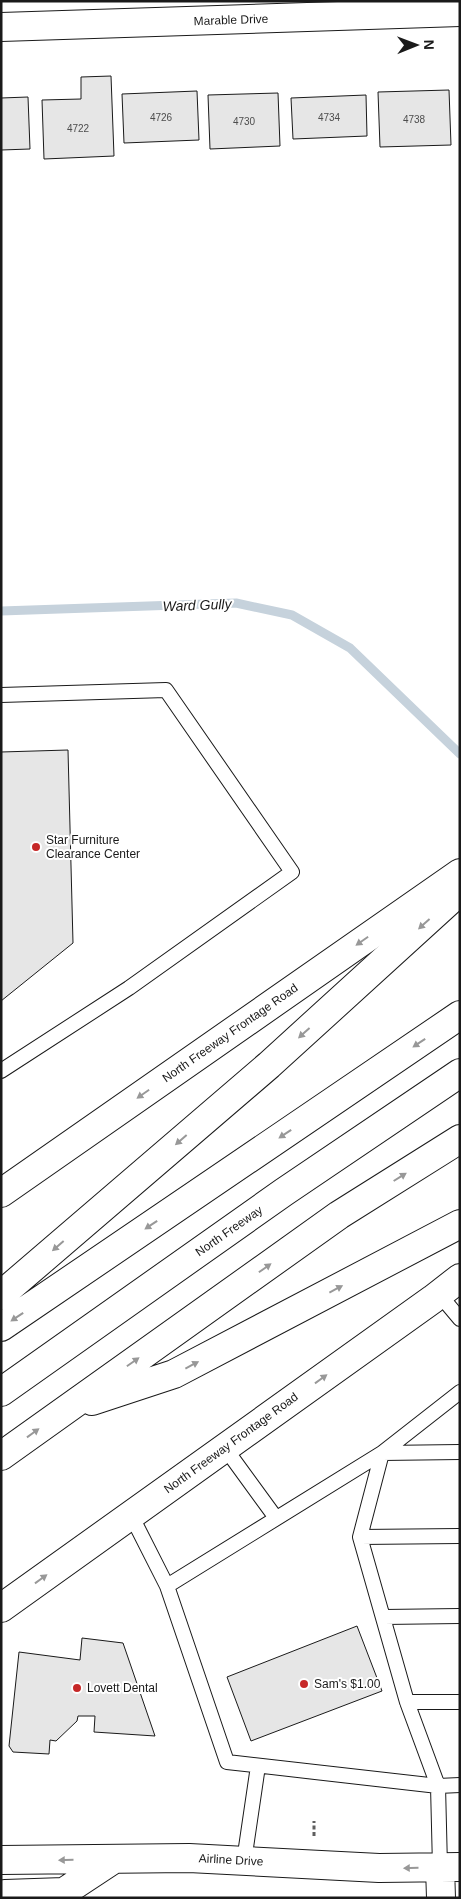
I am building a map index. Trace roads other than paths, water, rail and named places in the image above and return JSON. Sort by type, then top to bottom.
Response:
[{"type":"main road","name":"Marable Drive","points":[[1,28],[458,9]]},
{"type":"main road","name":"North Freeway Frontage Road","points":[[1,1193],[460,873]]},
{"type":"main road","points":[[1,1295],[268,1065],[460,891]]},
{"type":"main road","points":[[1,1327],[460,1015]]},
{"type":"main road","name":"North Freeway","points":[[1,1392],[284,1192],[460,1074]]},
{"type":"main road","points":[[1,1456],[339,1215],[460,1139]]},
{"type":"main road","points":[[64,1411],[174,1374],[460,1224]]},
{"type":"main road","name":"North Freeway Frontage Road","points":[[1,1608],[450,1286]]},
{"type":"main road","name":"Airline Drive","points":[[1,1860],[190,1858],[378,1868],[450,1867]]},
{"type":"main road","points":[[1,1896],[5,1894],[64,1892],[114,1859]]},
{"type":"main road","points":[[441,1898],[450,1867]]},
{"type":"lane","points":[[1,695],[166,690],[292,872],[129,988],[1,1071]]},
{"type":"lane","points":[[450,1286],[460,1319]]},
{"type":"lane","points":[[167,1586],[382,1453],[460,1392]]},
{"type":"lane","points":[[225,1448],[276,1518]]},
{"type":"lane","points":[[382,1453],[460,1452]]},
{"type":"lane","points":[[382,1453],[360,1537],[407,1702],[438,1786],[450,1867]]},
{"type":"lane","points":[[131,1514],[167,1586],[227,1762],[438,1786],[460,1785]]},
{"type":"lane","points":[[360,1537],[460,1536]]},
{"type":"lane","points":[[384,1617],[460,1616]]},
{"type":"lane","points":[[407,1702],[460,1702]]},
{"type":"lane","points":[[244,1861],[258,1766]]},
{"type":"waterway","name":"Ward Gully","points":[[1,611],[236,603],[292,615],[350,648],[460,754]]},
{"type":"place","name":"Star Furniture Clearance Center","points":[[36,847]]},
{"type":"place","name":"Sam's $1.00","points":[[304,1684]]},
{"type":"place","name":"Lovett Dental","points":[[77,1688]]}]
